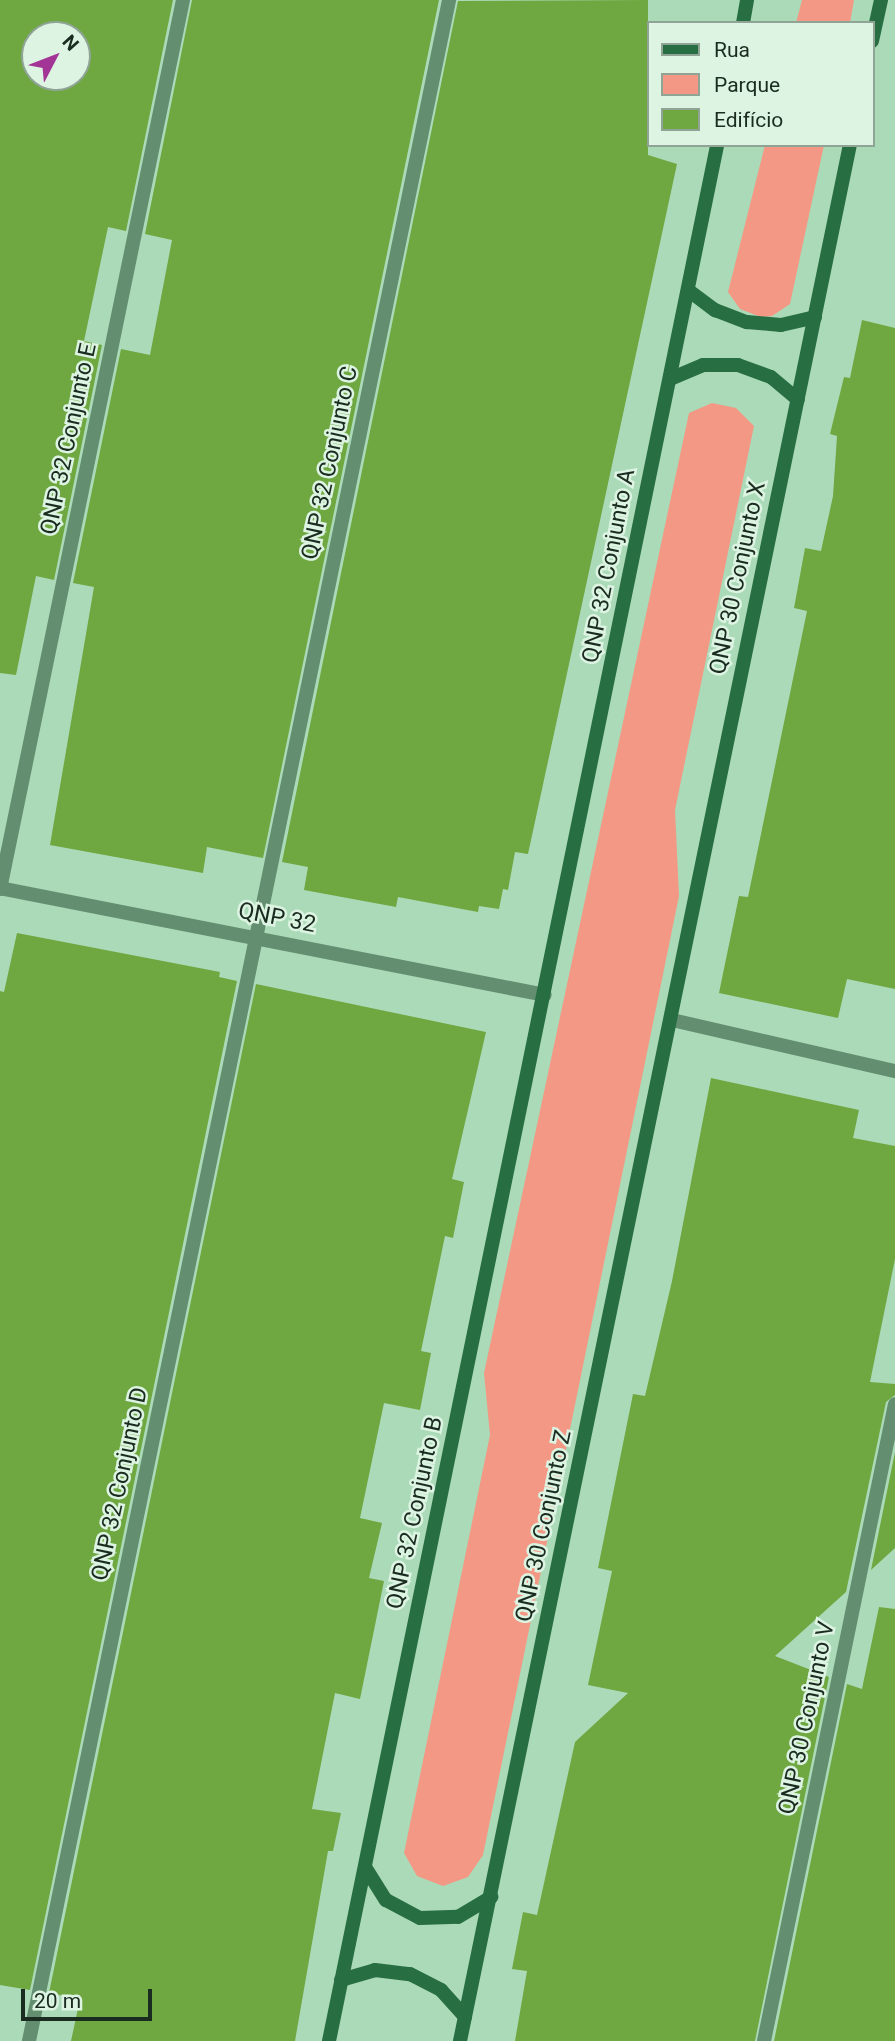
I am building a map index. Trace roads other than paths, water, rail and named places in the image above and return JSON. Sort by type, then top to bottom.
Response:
[{"type":"street","name":"QNP 32 Conjunto E","points":[[0,888],[183,0]]},
{"type":"street","name":"QNP 32 Conjunto C","points":[[256,936],[450,0]]},
{"type":"street","points":[[743,21],[747,0]]},
{"type":"street","points":[[874,32],[881,0]]},
{"type":"street","name":"QNP 32 Conjunto A","points":[[545,995],[717,147]]},
{"type":"street","name":"QNP 30 Conjunto X","points":[[672,1020],[850,147]]},
{"type":"street","points":[[688,289],[715,310],[747,322],[781,325],[815,317]]},
{"type":"street","points":[[670,379],[703,366],[738,365],[771,377],[798,400]]},
{"type":"street","name":"QNP 32","points":[[0,888],[256,936],[545,995]]},
{"type":"street","name":"QNP 32 Conjunto D","points":[[29,2041],[256,936]]},
{"type":"street","name":"QNP 32 Conjunto B","points":[[329,2041],[545,995]]},
{"type":"street","points":[[672,1020],[895,1071]]},
{"type":"street","name":"QNP 30 Conjunto Z","points":[[460,2041],[672,1020]]},
{"type":"street","name":"QNP 30 Conjunto V","points":[[764,2041],[895,1404]]},
{"type":"street","points":[[365,1867],[386,1900],[419,1918],[458,1917],[491,1897]]},
{"type":"street","points":[[341,1980],[375,1970],[410,1974],[441,1990],[465,2017]]}]
